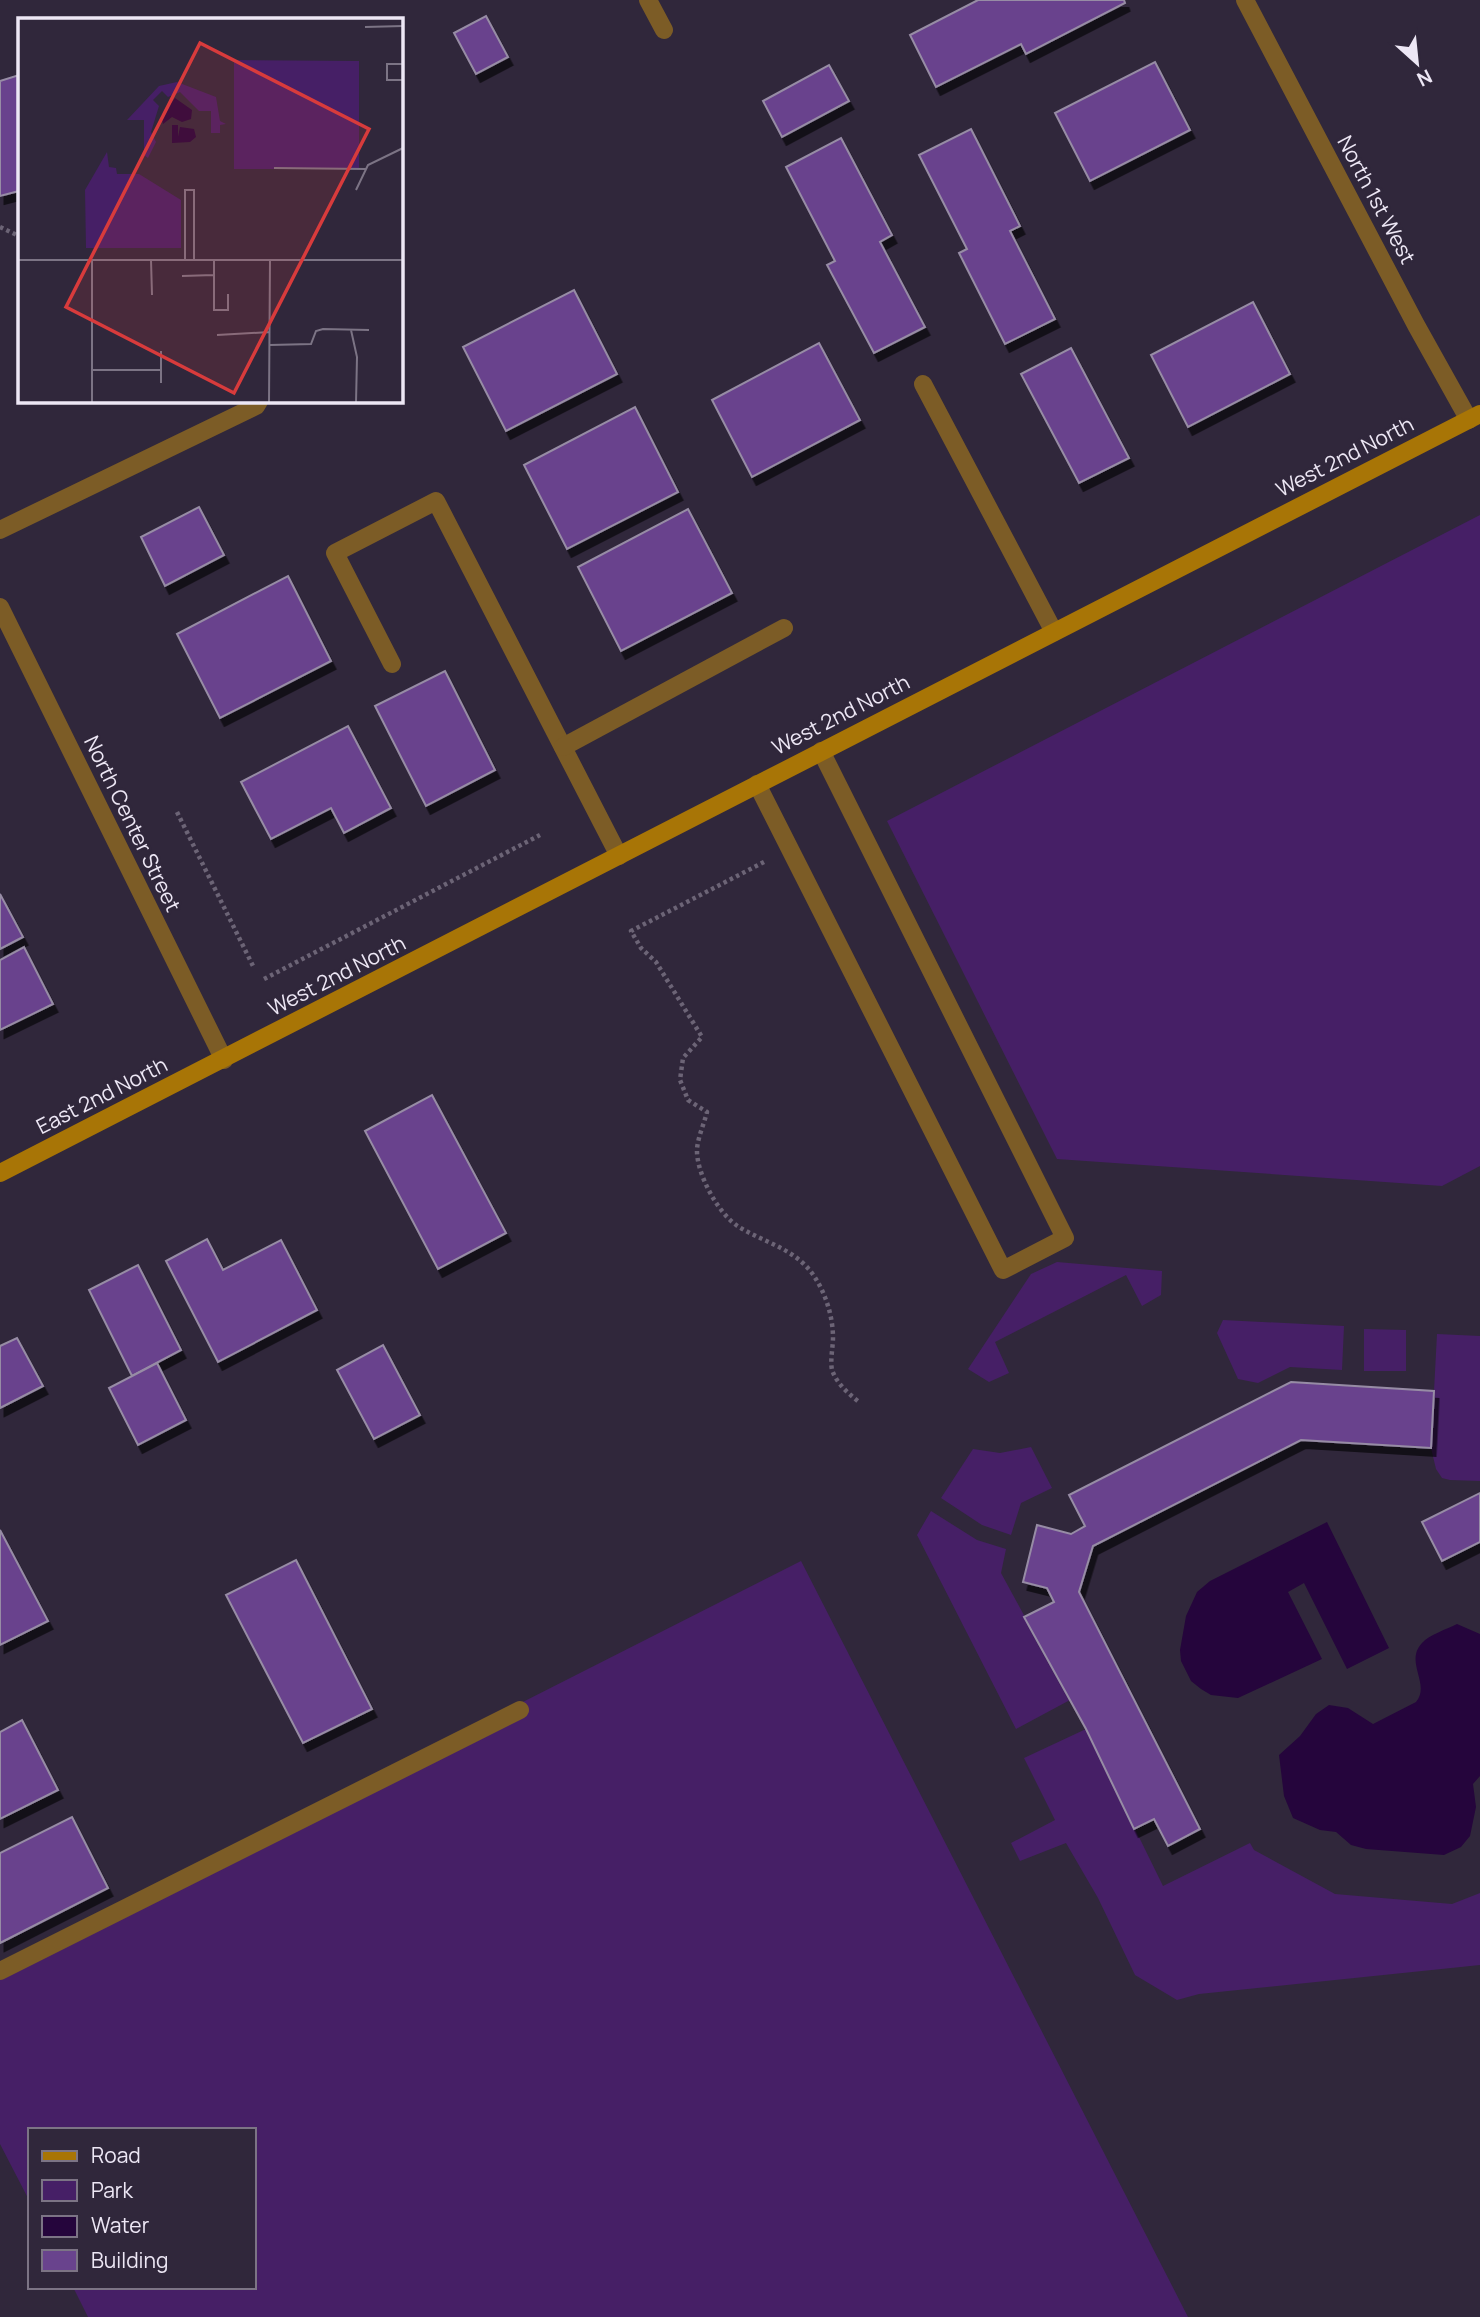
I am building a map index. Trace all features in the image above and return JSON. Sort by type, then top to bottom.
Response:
[{"type":"street","points":[[648,0],[664,30]]},
{"type":"street","name":"North 1st West","points":[[1245,0],[1416,325],[1474,417]]},
{"type":"street","points":[[923,384],[1054,632]]},
{"type":"street","points":[[0,530],[256,406],[258,402]]},
{"type":"street","name":"West 2nd North","points":[[224,1060],[1474,417]]},
{"type":"street","points":[[392,664],[335,554],[436,501],[619,856]]},
{"type":"street","name":"North Center Street","points":[[0,607],[224,1060]]},
{"type":"street","points":[[563,747],[784,628]]},
{"type":"street","points":[[757,784],[1003,1270],[1040,1251],[1065,1238],[821,751]]},
{"type":"street","name":"East 2nd North","points":[[0,1173],[224,1060]]},
{"type":"street","points":[[0,1971],[520,1710]]},
{"type":"path","points":[[0,227],[18,236]]},
{"type":"path","points":[[177,812],[254,968]]},
{"type":"path","points":[[264,979],[540,835]]},
{"type":"path","points":[[764,862],[631,931],[641,948],[656,962],[702,1037],[683,1058],[680,1080],[688,1100],[707,1112],[697,1149],[705,1183],[721,1211],[738,1227],[795,1256],[814,1276],[828,1305],[833,1334],[832,1368],[842,1388],[859,1402]]},
{"type":"green space","points":[[1480,515],[1480,1166],[1442,1186],[1057,1159],[887,821]]},
{"type":"green space","points":[[1057,1262],[1162,1271],[1161,1295],[1142,1306],[1126,1275],[995,1342],[1009,1373],[989,1382],[968,1369],[1031,1274]]},
{"type":"green space","points":[[1223,1320],[1344,1326],[1342,1370],[1290,1367],[1258,1383],[1238,1379],[1217,1333]]},
{"type":"green space","points":[[1364,1329],[1406,1330],[1406,1371],[1364,1371]]},
{"type":"green space","points":[[1437,1334],[1480,1336],[1480,1481],[1442,1478],[1436,1469],[1431,1448]]},
{"type":"green space","points":[[1031,1447],[1052,1488],[1021,1503],[1011,1535],[982,1525],[941,1498],[973,1449],[1000,1453]]},
{"type":"green space","points":[[931,1511],[977,1540],[1006,1549],[1001,1573],[1070,1700],[1016,1729],[917,1535]]},
{"type":"green space","points":[[801,1561],[1188,2317],[88,2317],[74,2289],[256,2289],[256,2128],[28,2128],[28,2198],[0,2144],[0,1967]]},
{"type":"green space","points":[[1086,1729],[1163,1886],[1250,1843],[1254,1850],[1335,1894],[1452,1904],[1480,1893],[1480,1965],[1199,1994],[1177,2000],[1135,1975],[1098,1898],[1066,1843],[1020,1861],[1011,1843],[1055,1820],[1024,1758]]},
{"type":"water","points":[[1327,1522],[1389,1648],[1347,1669],[1304,1583],[1288,1592],[1322,1659],[1238,1698],[1211,1695],[1191,1681],[1181,1661],[1180,1650],[1186,1616],[1197,1592],[1210,1581]]},
{"type":"water","points":[[1457,1624],[1480,1634],[1480,1776],[1473,1784],[1476,1807],[1470,1836],[1461,1847],[1444,1855],[1366,1849],[1351,1845],[1336,1832],[1320,1830],[1293,1818],[1284,1796],[1279,1755],[1300,1736],[1316,1714],[1329,1705],[1348,1708],[1373,1724],[1416,1702],[1421,1688],[1416,1665],[1417,1650],[1429,1637]]},
{"type":"building","points":[[978,0],[1124,0],[1125,3],[1026,54],[1021,44],[936,87],[910,35]]},
{"type":"building","points":[[486,16],[508,57],[476,74],[454,33]]},
{"type":"building","points":[[1155,62],[1190,130],[1090,181],[1055,113]]},
{"type":"building","points":[[829,65],[849,101],[782,137],[763,101]]},
{"type":"building","points":[[18,75],[18,191],[0,196],[0,81]]},
{"type":"building","points":[[971,129],[1020,226],[1010,231],[1055,319],[1005,344],[959,253],[967,249],[919,155]]},
{"type":"building","points":[[841,138],[892,235],[880,242],[925,327],[874,353],[827,265],[835,261],[786,167]]},
{"type":"building","points":[[574,290],[617,374],[506,431],[463,347]]},
{"type":"building","points":[[1253,302],[1290,374],[1188,427],[1151,355]]},
{"type":"building","points":[[819,343],[860,420],[752,477],[712,400]]},
{"type":"building","points":[[1071,348],[1129,458],[1079,483],[1021,374]]},
{"type":"building","points":[[635,407],[678,492],[567,549],[524,465]]},
{"type":"building","points":[[199,507],[224,555],[165,586],[141,537]]},
{"type":"building","points":[[688,509],[732,593],[621,651],[578,567]]},
{"type":"building","points":[[288,576],[331,661],[220,718],[177,634]]},
{"type":"building","points":[[445,671],[495,770],[426,806],[375,706]]},
{"type":"building","points":[[348,726],[391,808],[344,833],[331,808],[271,839],[241,782]]},
{"type":"building","points":[[0,894],[23,937],[0,949]]},
{"type":"building","points":[[24,947],[53,1004],[0,1030],[0,960]]},
{"type":"building","points":[[432,1095],[506,1233],[438,1269],[365,1131]]},
{"type":"building","points":[[207,1239],[223,1270],[281,1240],[317,1310],[218,1362],[166,1261]]},
{"type":"building","points":[[138,1265],[181,1350],[132,1376],[89,1290]]},
{"type":"building","points":[[17,1338],[43,1386],[0,1408],[0,1346]]},
{"type":"building","points":[[383,1345],[420,1415],[374,1439],[337,1370]]},
{"type":"building","points":[[157,1363],[186,1420],[138,1445],[109,1388]]},
{"type":"building","points":[[1291,1382],[1434,1391],[1431,1448],[1301,1440],[1093,1546],[1079,1592],[1200,1829],[1168,1846],[1154,1819],[1134,1829],[1086,1729],[1024,1617],[1054,1602],[1047,1588],[1023,1582],[1037,1525],[1071,1534],[1085,1526],[1069,1495]]},
{"type":"building","points":[[1480,1493],[1480,1542],[1442,1561],[1422,1522]]},
{"type":"building","points":[[0,1530],[48,1621],[0,1645]]},
{"type":"building","points":[[296,1560],[372,1709],[303,1743],[226,1595]]},
{"type":"building","points":[[22,1720],[58,1790],[0,1819],[0,1732]]},
{"type":"building","points":[[72,1817],[108,1888],[0,1943],[0,1853]]}]
